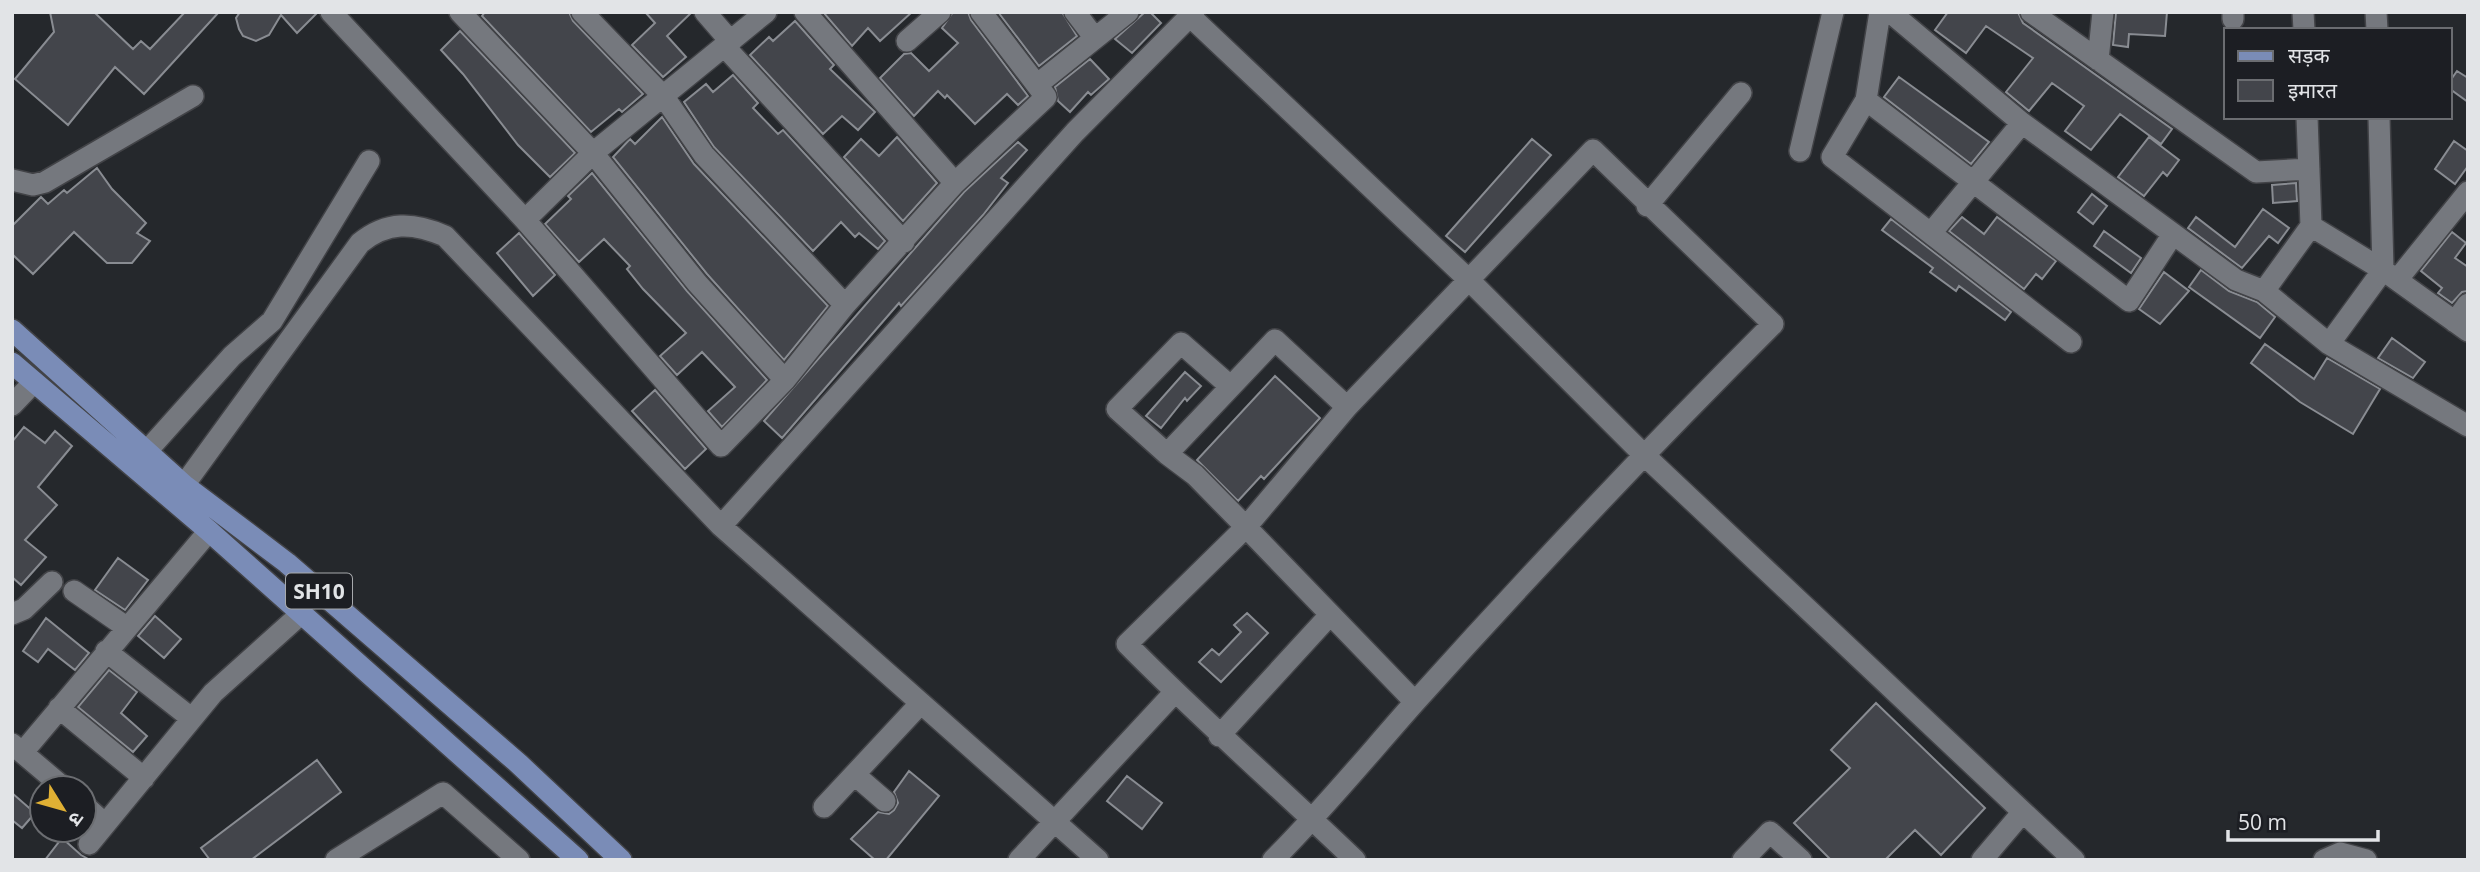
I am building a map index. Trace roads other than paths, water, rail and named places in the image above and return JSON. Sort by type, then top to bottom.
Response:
[{"type":"main road","name":"SH10","points":[[12,330],[184,485],[287,563],[519,764],[621,860]]},
{"type":"main road","name":"SH10","points":[[12,363],[209,531],[578,860]]},
{"type":"street","points":[[331,12],[525,219],[721,446],[785,380],[845,306],[955,183],[1045,97],[1038,83],[981,12]]},
{"type":"street","points":[[460,12],[593,153],[697,283],[785,380]]},
{"type":"street","points":[[582,12],[664,97],[704,156],[845,306]]},
{"type":"street","points":[[705,12],[728,45],[904,242]]},
{"type":"street","points":[[525,219],[593,153],[766,12]]},
{"type":"street","points":[[805,12],[955,183]]},
{"type":"street","points":[[907,41],[940,12]]},
{"type":"street","points":[[1075,12],[1094,37]]},
{"type":"street","points":[[1038,83],[1128,12]]},
{"type":"street","points":[[1800,151],[1833,12]]},
{"type":"street","points":[[1880,12],[1866,100],[1832,158],[2071,342]]},
{"type":"street","points":[[1890,12],[2022,123],[2236,280],[2264,291],[2329,344],[2468,425]]},
{"type":"street","points":[[2031,12],[2256,172],[2309,169]]},
{"type":"street","points":[[2098,60],[2103,12]]},
{"type":"street","points":[[721,526],[1049,160],[1192,14],[1470,281],[1643,454],[2074,860]]},
{"type":"street","points":[[1647,206],[1741,93]]},
{"type":"street","points":[[12,180],[33,185],[45,182],[193,96]]},
{"type":"street","points":[[1866,100],[2129,301],[2173,234]]},
{"type":"street","points":[[2264,291],[2311,226],[2307,119]]},
{"type":"street","points":[[2379,119],[2390,275]]},
{"type":"street","points":[[1931,233],[1971,181],[2022,123]]},
{"type":"street","points":[[1273,860],[1313,820],[1415,702],[1643,454],[1773,324],[1647,206],[1592,150],[1347,407],[1246,527],[1127,645],[1219,736],[1313,820],[1355,860]]},
{"type":"street","points":[[147,451],[233,356],[272,321],[369,161]]},
{"type":"street","points":[[2329,344],[2468,192]]},
{"type":"street","points":[[184,485],[360,243],[375,231],[391,225],[426,228],[445,236],[721,526],[1098,860]]},
{"type":"street","points":[[2311,226],[2464,319]]},
{"type":"street","points":[[1167,454],[1275,340],[1347,407]]},
{"type":"street","points":[[1230,386],[1181,343],[1116,409],[1195,475],[1415,702]]},
{"type":"street","points":[[12,404],[34,382]]},
{"type":"street","points":[[48,774],[18,748],[59,708],[209,531]]},
{"type":"street","points":[[12,614],[24,609],[52,582]]},
{"type":"street","points":[[74,592],[126,627]]},
{"type":"street","points":[[98,833],[213,693],[302,613]]},
{"type":"street","points":[[1219,736],[1329,615]]},
{"type":"street","points":[[106,651],[191,718]]},
{"type":"street","points":[[1019,860],[1175,692]]},
{"type":"street","points":[[824,807],[920,704]]},
{"type":"street","points":[[59,708],[145,778]]},
{"type":"street","points":[[855,775],[885,801]]},
{"type":"street","points":[[336,860],[443,793],[519,860]]},
{"type":"street","points":[[1982,860],[2022,813]]},
{"type":"street","points":[[98,818],[105,824]]},
{"type":"street","points":[[1743,860],[1770,832],[1801,860]]},
{"type":"street","points":[[2324,860],[2340,852],[2366,860]]}]
